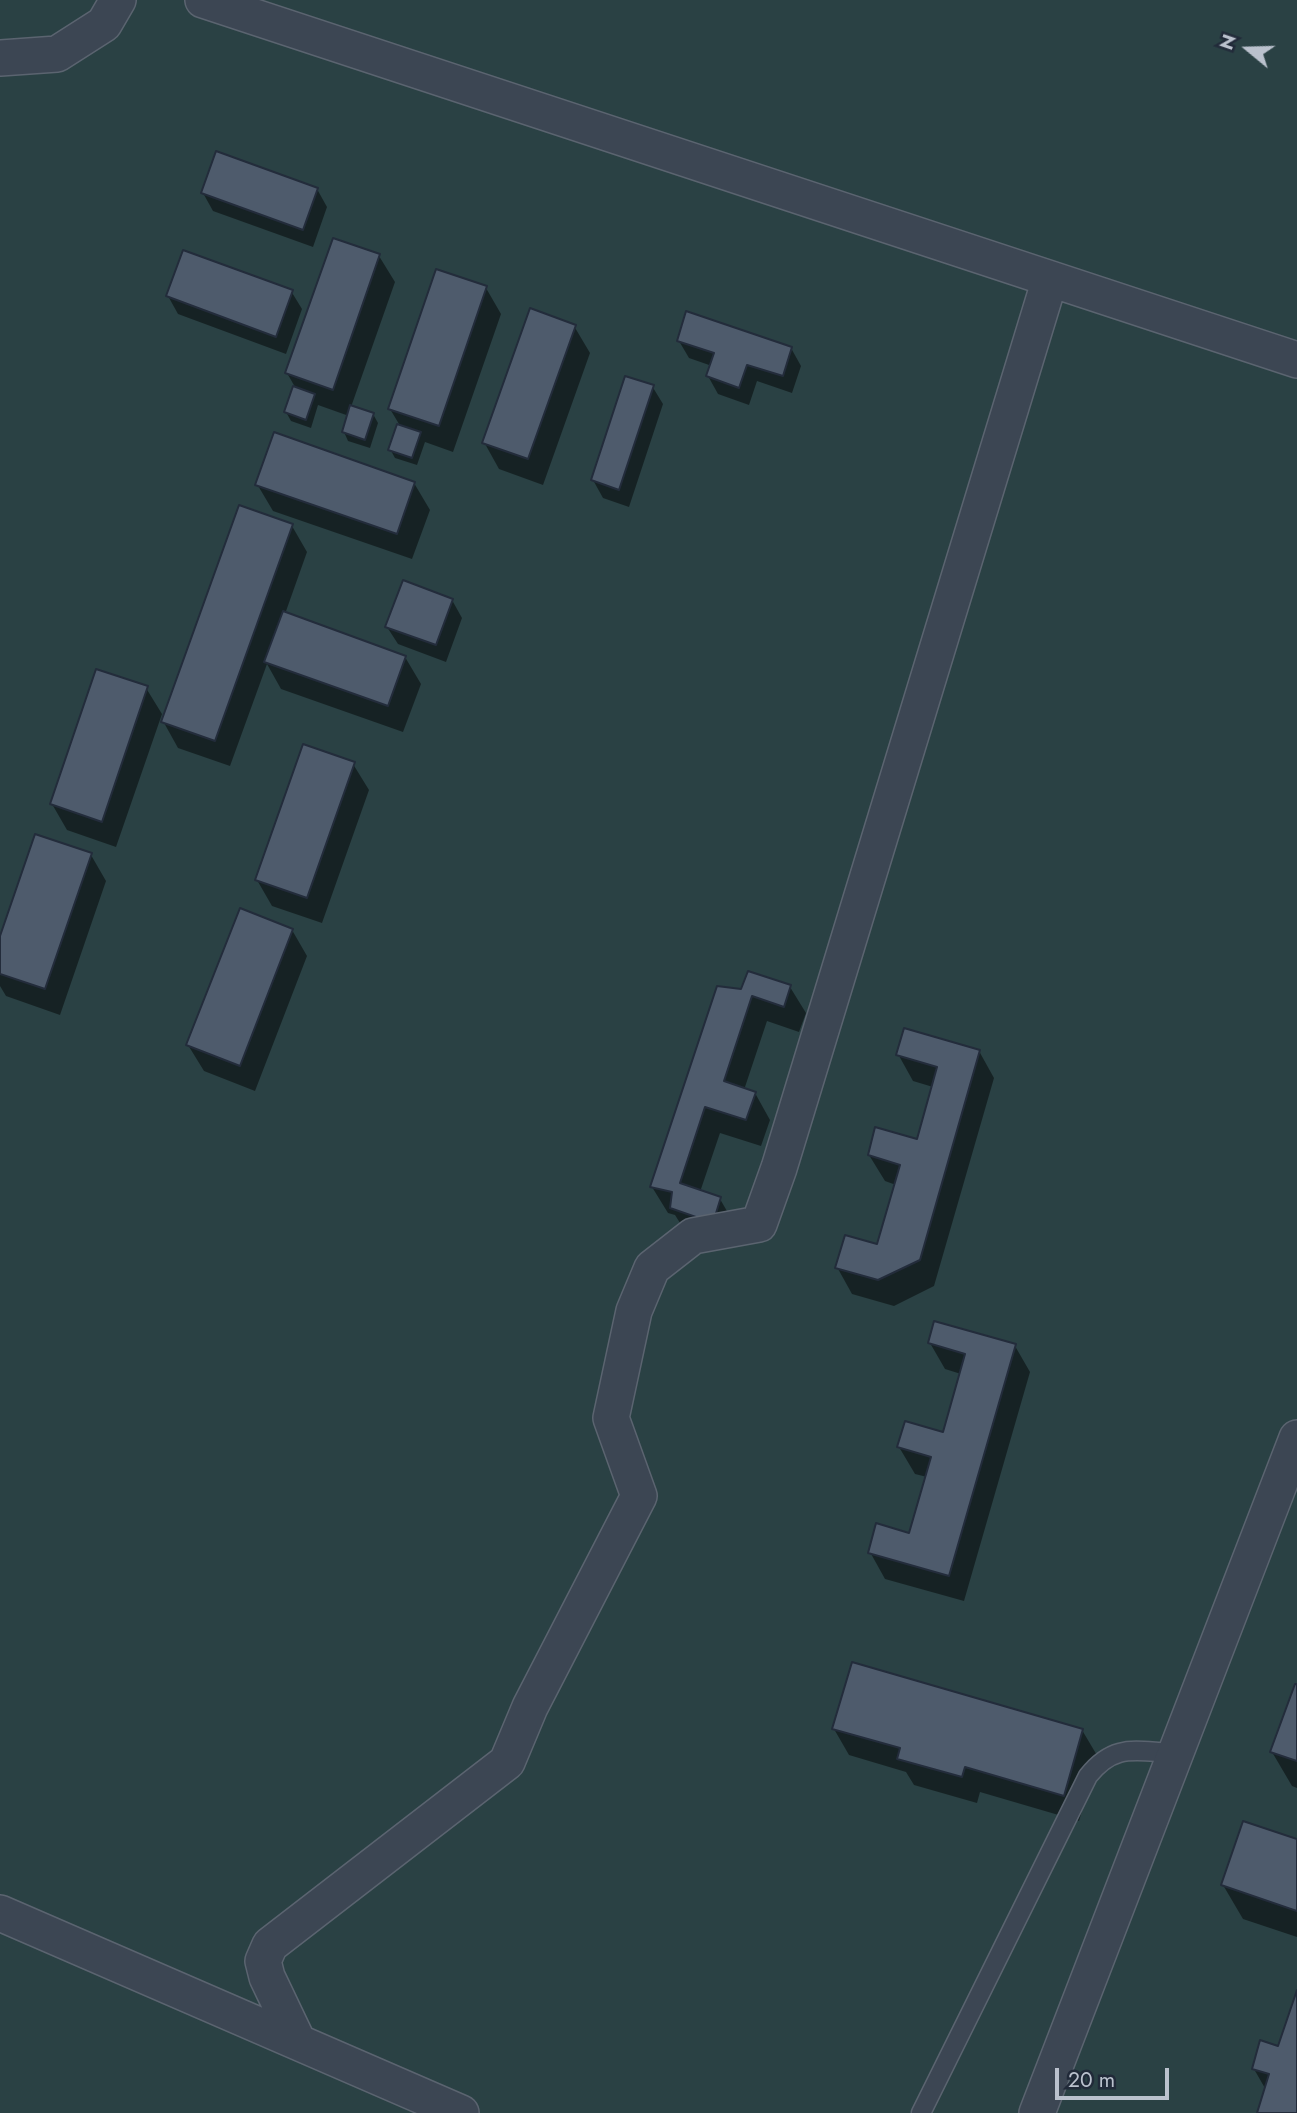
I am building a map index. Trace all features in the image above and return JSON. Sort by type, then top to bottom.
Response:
[{"type":"street","points":[[0,58],[57,54],[104,24],[118,0]]},
{"type":"street","points":[[203,0],[1297,360]]},
{"type":"street","points":[[298,2042],[267,1977],[263,1961],[270,1945],[507,1762],[530,1707],[639,1496],[611,1418],[634,1311],[652,1268],[693,1236],[759,1224],[779,1168],[1050,279]]},
{"type":"street","points":[[1037,2113],[1297,1438]]},
{"type":"street","points":[[0,1913],[461,2113]]},
{"type":"lane","points":[[921,2113],[1088,1776],[1101,1759],[1115,1752],[1176,1753]]},
{"type":"green space","points":[[0,0],[1297,0],[1297,2113],[0,2113]]},
{"type":"building","points":[[216,151],[318,188],[303,230],[201,193]]},
{"type":"building","points":[[333,238],[380,254],[333,390],[285,373]]},
{"type":"building","points":[[183,250],[293,290],[276,337],[166,296]]},
{"type":"building","points":[[436,269],[487,286],[439,426],[388,409]]},
{"type":"building","points":[[530,308],[576,325],[528,459],[482,443]]},
{"type":"building","points":[[686,311],[792,347],[783,376],[747,365],[739,388],[706,376],[714,353],[677,341]]},
{"type":"building","points":[[625,376],[654,385],[619,490],[591,480]]},
{"type":"building","points":[[293,386],[315,394],[306,420],[284,412]]},
{"type":"building","points":[[350,405],[374,413],[365,440],[342,432]]},
{"type":"building","points":[[397,424],[421,432],[412,458],[388,450]]},
{"type":"building","points":[[274,432],[415,482],[397,534],[255,485]]},
{"type":"building","points":[[239,505],[293,524],[215,741],[161,722]]},
{"type":"building","points":[[403,580],[453,599],[436,645],[385,627]]},
{"type":"building","points":[[283,611],[406,656],[388,706],[264,662]]},
{"type":"building","points":[[96,669],[148,686],[102,822],[50,804]]},
{"type":"building","points":[[303,744],[355,762],[307,898],[255,880]]},
{"type":"building","points":[[35,834],[92,853],[45,989],[0,974],[0,936]]},
{"type":"building","points":[[240,908],[293,929],[240,1066],[186,1045]]},
{"type":"building","points":[[748,971],[791,985],[784,1007],[752,996],[724,1081],[756,1092],[746,1120],[705,1107],[680,1183],[721,1197],[713,1223],[670,1208],[672,1192],[650,1187],[717,986],[741,989]]},
{"type":"building","points":[[904,1028],[980,1050],[920,1260],[878,1280],[835,1268],[845,1235],[877,1244],[900,1165],[868,1155],[875,1127],[917,1139],[937,1067],[896,1055]]},
{"type":"building","points":[[934,1321],[1016,1344],[949,1576],[868,1553],[876,1523],[909,1533],[931,1457],[897,1447],[905,1421],[943,1432],[965,1354],[928,1343]]},
{"type":"building","points":[[852,1662],[1083,1729],[1064,1796],[965,1767],[962,1777],[897,1759],[900,1748],[832,1729]]},
{"type":"building","points":[[1297,1684],[1297,1761],[1270,1752]]},
{"type":"building","points":[[1243,1821],[1297,1839],[1297,1911],[1221,1885]]},
{"type":"building","points":[[1297,1990],[1297,2113],[1257,2113],[1269,2074],[1252,2069],[1260,2040],[1278,2046]]}]
